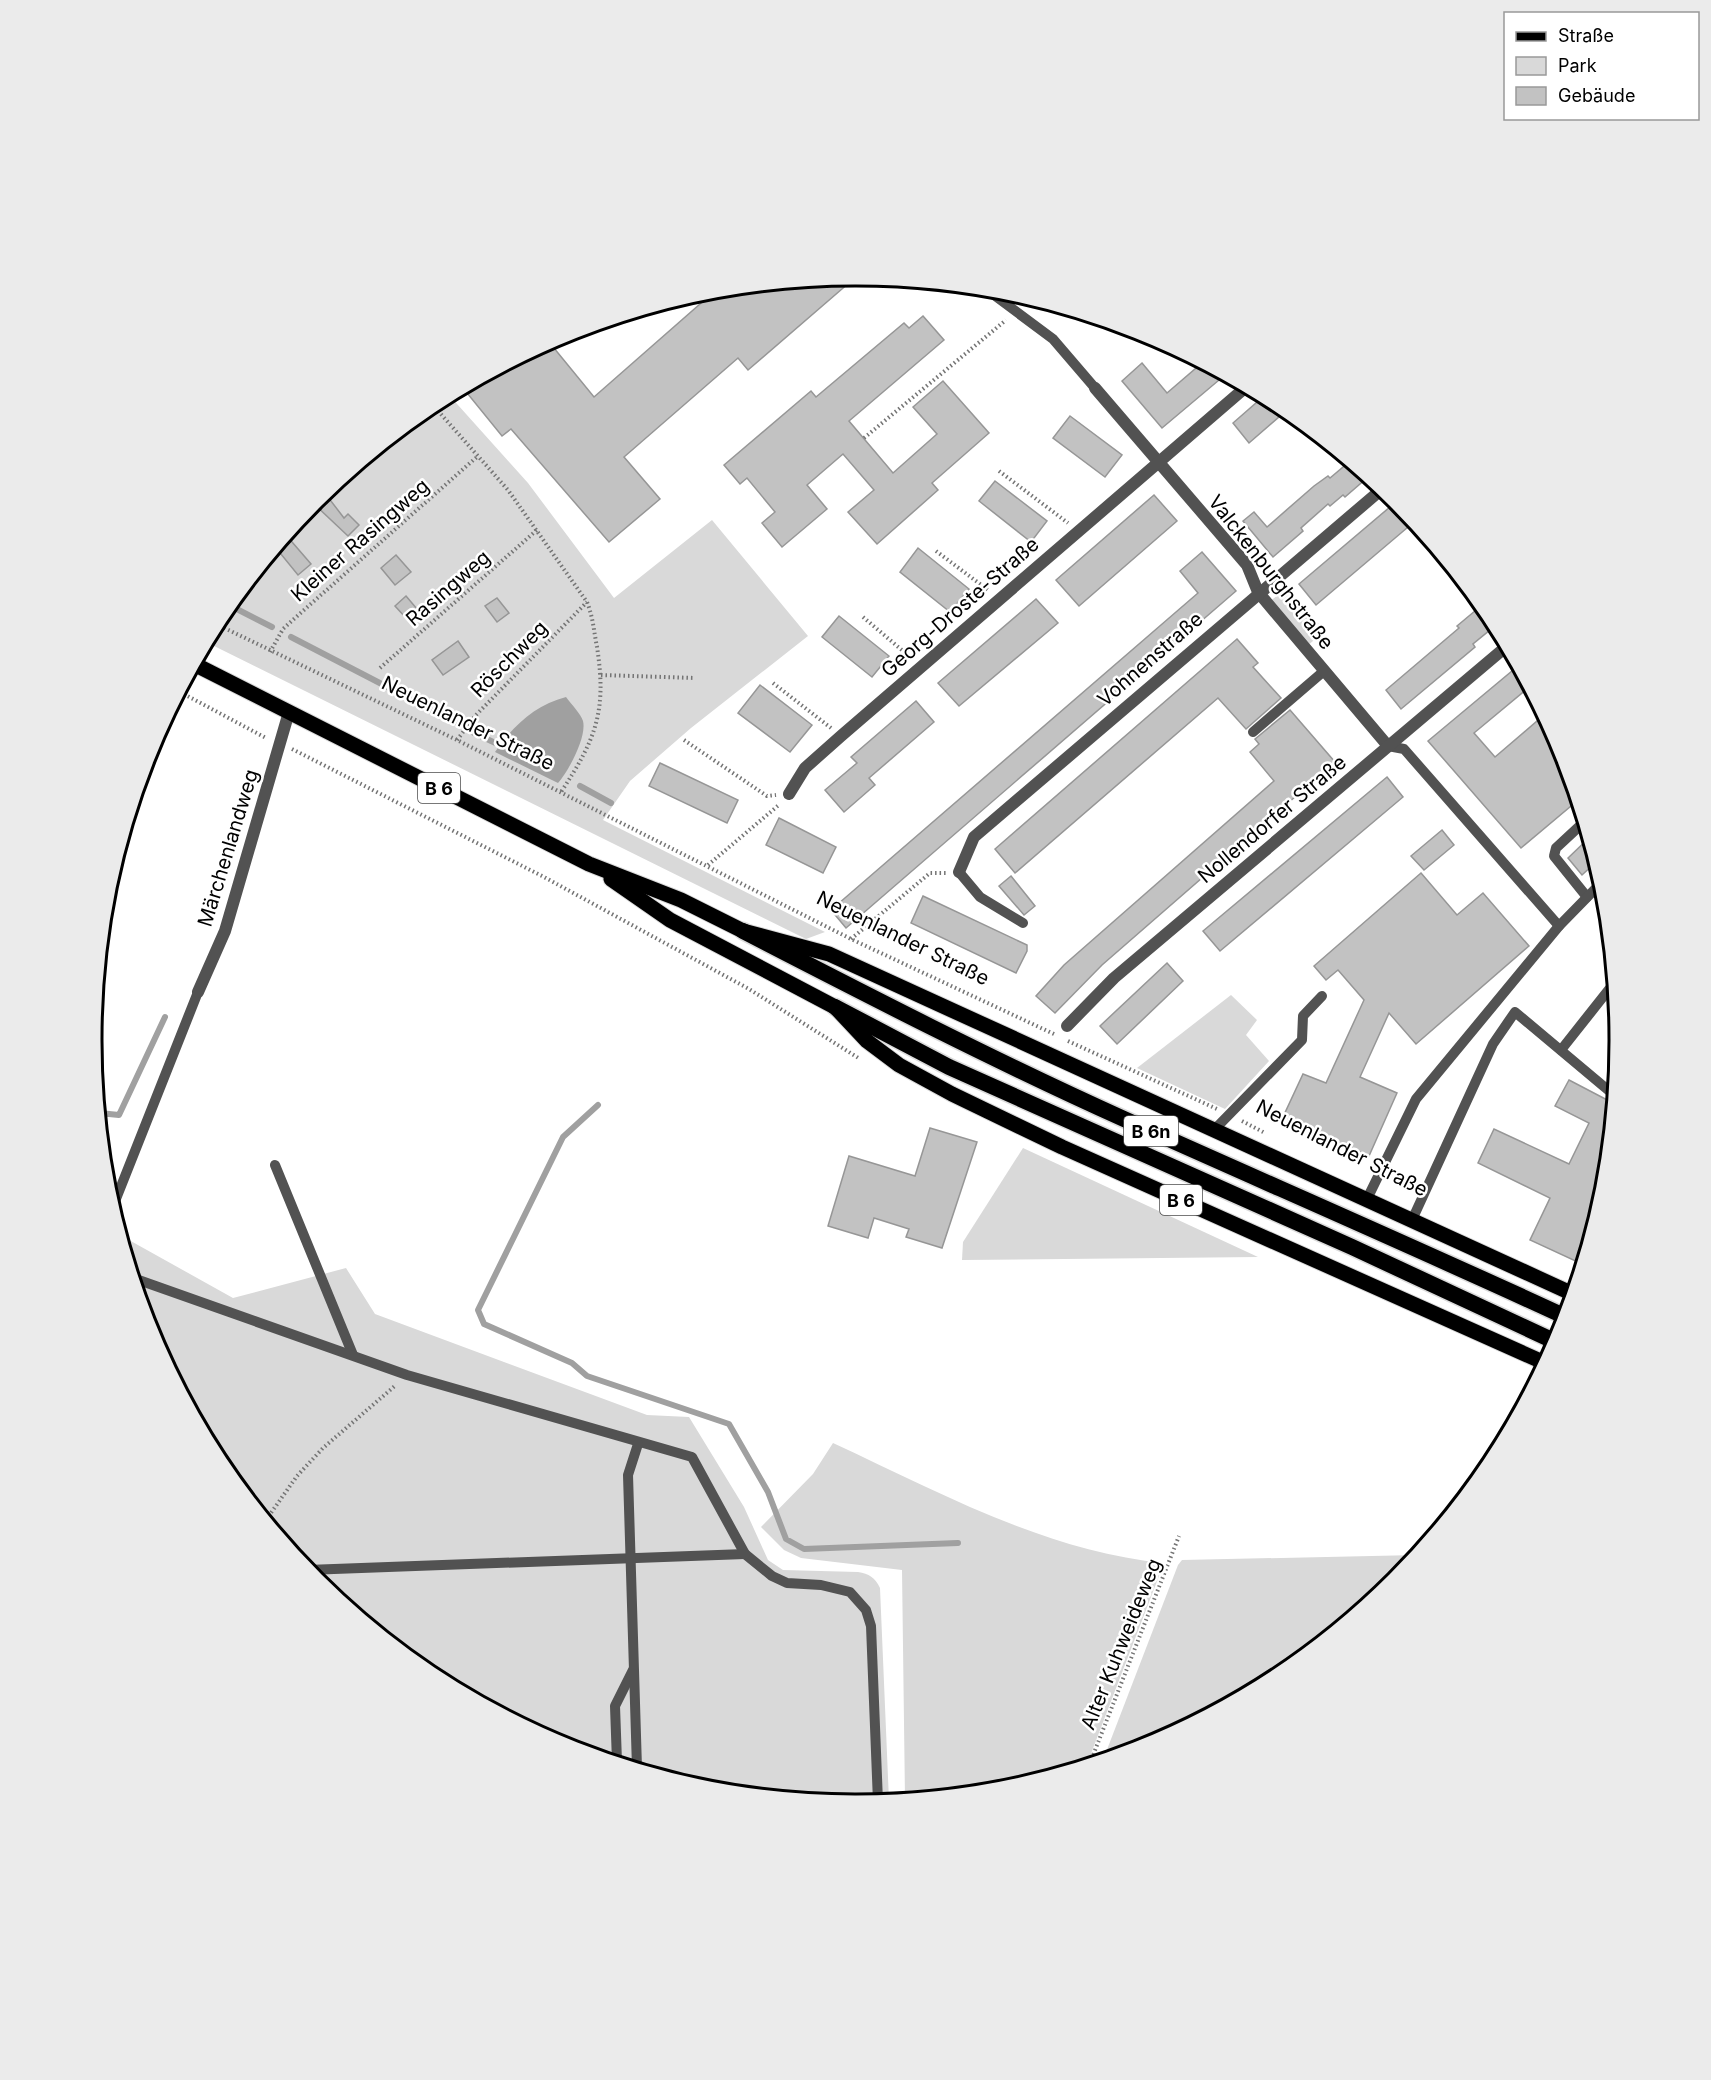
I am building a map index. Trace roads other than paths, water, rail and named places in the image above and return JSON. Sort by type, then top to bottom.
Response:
[{"type":"highway","name":"Neuenlander Straße","points":[[743,931],[956,1040],[1113,1114],[1363,1224],[1558,1313]]},
{"type":"highway","name":"Neuenlander Straße","points":[[835,1007],[948,1067],[1352,1247],[1547,1338]]},
{"type":"main road","name":"Neuenlander Straße","points":[[201,667],[589,864],[681,900],[743,931],[830,954],[1566,1291]]},
{"type":"main road","name":"Neuenlander Straße","points":[[589,864],[670,920],[835,1007],[867,1041],[891,1059],[952,1094],[1062,1147],[1537,1360]]},
{"type":"street","name":"Valckenburghstraße","points":[[1095,388],[1247,565],[1258,592],[1388,746]]},
{"type":"street","name":"Georg-Droste-Straße","points":[[789,794],[805,768],[1240,392]]},
{"type":"street","name":"Vohnenstraße","points":[[960,872],[974,837],[1258,592],[1291,568],[1375,495]]},
{"type":"street","name":"Nollendorfer Straße","points":[[1067,1026],[1114,978],[1501,651]]},
{"type":"street","name":"Märchenlandweg","points":[[198,992],[225,931],[289,712]]},
{"type":"lane","name":"Valckenburghstraße","points":[[1002,301],[1053,339],[1095,388]]},
{"type":"lane","points":[[1253,732],[1324,671]]},
{"type":"lane","name":"Valckenburghstraße","points":[[1388,746],[1404,749],[1559,926]]},
{"type":"lane","points":[[1578,828],[1556,848],[1554,856],[1587,897]]},
{"type":"lane","points":[[960,872],[980,897],[1023,923]]},
{"type":"lane","points":[[1367,1199],[1416,1100],[1559,926],[1594,890]]},
{"type":"lane","points":[[118,1194],[198,992]]},
{"type":"lane","points":[[1561,1050],[1607,992]]},
{"type":"lane","points":[[1215,1129],[1302,1040],[1303,1016],[1322,996]]},
{"type":"lane","points":[[1412,1220],[1493,1044],[1515,1012],[1607,1089]]},
{"type":"lane","points":[[275,1166],[353,1355]]},
{"type":"lane","points":[[142,1281],[407,1375],[638,1444],[692,1457],[745,1554],[771,1576],[787,1583],[821,1585],[850,1592],[866,1610],[871,1626],[878,1793]]},
{"type":"lane","points":[[637,1761],[628,1475],[638,1444]]},
{"type":"lane","points":[[320,1569],[745,1554]]},
{"type":"lane","points":[[616,1755],[615,1706],[634,1667]]},
{"type":"waterway","points":[[237,609],[272,627]]},
{"type":"waterway","points":[[291,637],[455,722]]},
{"type":"waterway","points":[[472,732],[506,748]]},
{"type":"waterway","points":[[580,786],[611,803]]},
{"type":"waterway","points":[[106,1114],[119,1115],[165,1017]]},
{"type":"waterway","points":[[598,1105],[563,1137],[478,1310],[484,1324],[572,1363],[587,1376],[729,1424],[768,1492],[786,1539],[804,1549],[958,1543]]}]
